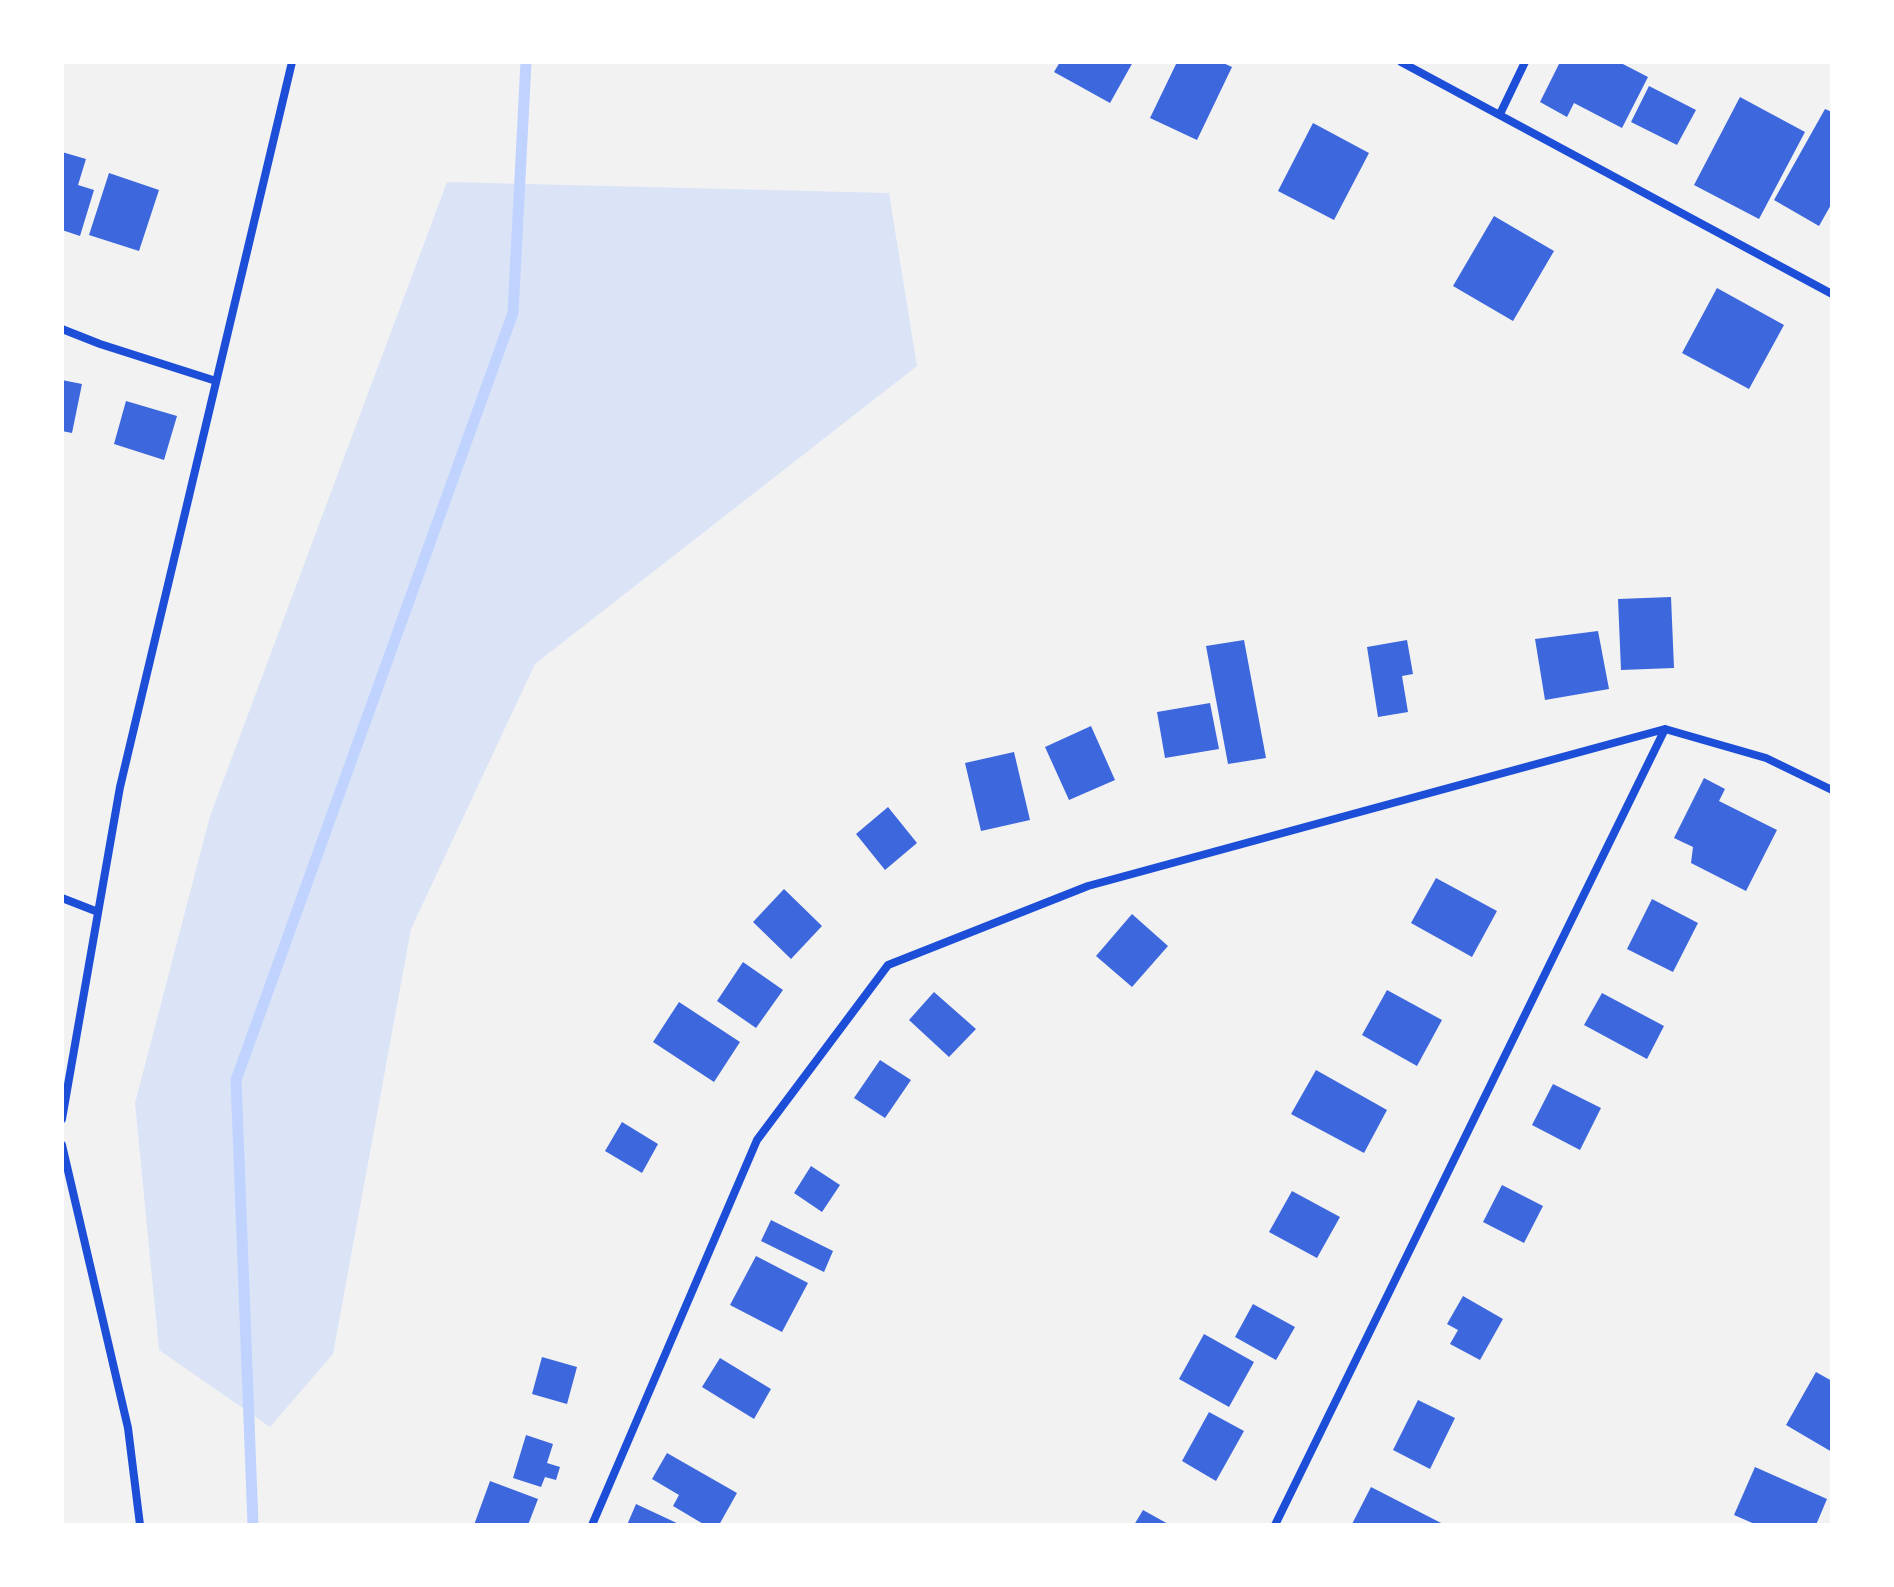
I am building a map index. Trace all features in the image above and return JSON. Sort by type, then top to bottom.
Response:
[{"type":"street","points":[[62,1119],[120,787],[292,62]]},
{"type":"street","points":[[1401,62],[1832,294]]},
{"type":"street","points":[[1500,114],[1525,62]]},
{"type":"street","points":[[62,329],[216,381]]},
{"type":"street","points":[[1275,1525],[1665,729]]},
{"type":"street","points":[[592,1525],[757,1140],[888,965],[1088,886],[1665,729],[1766,758],[1832,790]]},
{"type":"street","points":[[62,898],[98,912]]},
{"type":"street","points":[[62,1145],[128,1428],[140,1525]]},
{"type":"shaded area","points":[[447,182],[889,193],[917,366],[535,664],[411,929],[333,1354],[270,1427],[159,1350],[135,1103],[210,816]]},
{"type":"building","points":[[1060,62],[1133,62],[1110,103],[1054,72]]},
{"type":"building","points":[[1177,62],[1221,62],[1232,67],[1197,140],[1150,118]]},
{"type":"building","points":[[1560,62],[1619,62],[1648,77],[1622,128],[1574,103],[1567,117],[1540,102]]},
{"type":"building","points":[[1649,86],[1696,110],[1677,145],[1631,122]]},
{"type":"building","points":[[1740,97],[1805,132],[1759,219],[1694,185]]},
{"type":"building","points":[[1825,109],[1832,112],[1832,203],[1819,226],[1774,200]]},
{"type":"building","points":[[1313,123],[1369,153],[1334,220],[1278,191]]},
{"type":"building","points":[[62,152],[86,159],[78,185],[94,190],[80,236],[62,230]]},
{"type":"building","points":[[109,173],[159,190],[139,251],[89,235]]},
{"type":"building","points":[[1494,216],[1554,251],[1513,321],[1453,286]]},
{"type":"building","points":[[1717,288],[1784,325],[1749,389],[1682,353]]},
{"type":"building","points":[[62,380],[82,384],[72,433],[62,431]]},
{"type":"building","points":[[126,401],[177,416],[164,460],[114,444]]},
{"type":"building","points":[[1671,597],[1674,668],[1621,670],[1618,599]]},
{"type":"building","points":[[1598,631],[1609,689],[1545,700],[1535,639]]},
{"type":"building","points":[[1244,640],[1266,758],[1228,764],[1206,646]]},
{"type":"building","points":[[1407,640],[1413,674],[1402,676],[1408,712],[1378,717],[1367,647]]},
{"type":"building","points":[[1210,703],[1219,749],[1165,758],[1157,712]]},
{"type":"building","points":[[1091,726],[1115,780],[1069,800],[1045,747]]},
{"type":"building","points":[[1014,752],[1030,820],[981,831],[965,763]]},
{"type":"building","points":[[1704,778],[1725,789],[1719,801],[1777,830],[1746,891],[1691,863],[1693,847],[1674,838]]},
{"type":"building","points":[[888,807],[917,843],[885,870],[856,834]]},
{"type":"building","points":[[1436,878],[1497,911],[1472,957],[1411,923]]},
{"type":"building","points":[[784,889],[822,926],[791,959],[753,922]]},
{"type":"building","points":[[1652,899],[1698,923],[1673,972],[1627,949]]},
{"type":"building","points":[[1132,914],[1168,946],[1132,987],[1096,956]]},
{"type":"building","points":[[743,962],[783,990],[756,1028],[717,1001]]},
{"type":"building","points":[[1387,990],[1442,1020],[1417,1066],[1362,1035]]},
{"type":"building","points":[[934,992],[976,1029],[949,1057],[909,1020]]},
{"type":"building","points":[[1602,993],[1664,1026],[1647,1059],[1584,1025]]},
{"type":"building","points":[[679,1002],[740,1042],[714,1082],[653,1042]]},
{"type":"building","points":[[880,1060],[911,1080],[885,1118],[854,1098]]},
{"type":"building","points":[[1316,1070],[1387,1110],[1364,1153],[1291,1114]]},
{"type":"building","points":[[1553,1084],[1601,1108],[1580,1150],[1532,1125]]},
{"type":"building","points":[[622,1122],[658,1144],[642,1173],[605,1151]]},
{"type":"building","points":[[811,1166],[840,1185],[822,1212],[794,1193]]},
{"type":"building","points":[[1502,1185],[1543,1206],[1524,1243],[1483,1222]]},
{"type":"building","points":[[1292,1191],[1340,1217],[1317,1258],[1269,1232]]},
{"type":"building","points":[[771,1220],[833,1251],[824,1272],[761,1241]]},
{"type":"building","points":[[756,1256],[808,1283],[782,1332],[730,1305]]},
{"type":"building","points":[[1463,1296],[1503,1319],[1480,1360],[1450,1344],[1458,1330],[1447,1324]]},
{"type":"building","points":[[1253,1304],[1295,1327],[1276,1360],[1235,1337]]},
{"type":"building","points":[[1204,1334],[1254,1362],[1229,1407],[1179,1379]]},
{"type":"building","points":[[542,1357],[577,1367],[567,1404],[532,1394]]},
{"type":"building","points":[[720,1358],[771,1389],[754,1419],[702,1387]]},
{"type":"building","points":[[1816,1372],[1832,1381],[1832,1452],[1786,1425]]},
{"type":"building","points":[[1418,1400],[1455,1418],[1430,1469],[1393,1450]]},
{"type":"building","points":[[1209,1412],[1244,1431],[1216,1481],[1182,1461]]},
{"type":"building","points":[[526,1435],[553,1444],[547,1463],[560,1467],[556,1480],[545,1477],[541,1487],[513,1478]]},
{"type":"building","points":[[667,1453],[737,1493],[719,1525],[705,1525],[673,1506],[679,1495],[652,1479]]},
{"type":"building","points":[[1755,1467],[1827,1499],[1816,1525],[1757,1525],[1734,1515]]},
{"type":"building","points":[[490,1481],[538,1499],[528,1525],[474,1525]]},
{"type":"building","points":[[1371,1487],[1445,1525],[1352,1524]]},
{"type":"building","points":[[636,1504],[681,1525],[627,1525]]},
{"type":"building","points":[[1143,1510],[1170,1525],[1134,1525]]},
{"type":"waterway","points":[[253,1525],[236,1080],[513,313],[526,62]]}]
